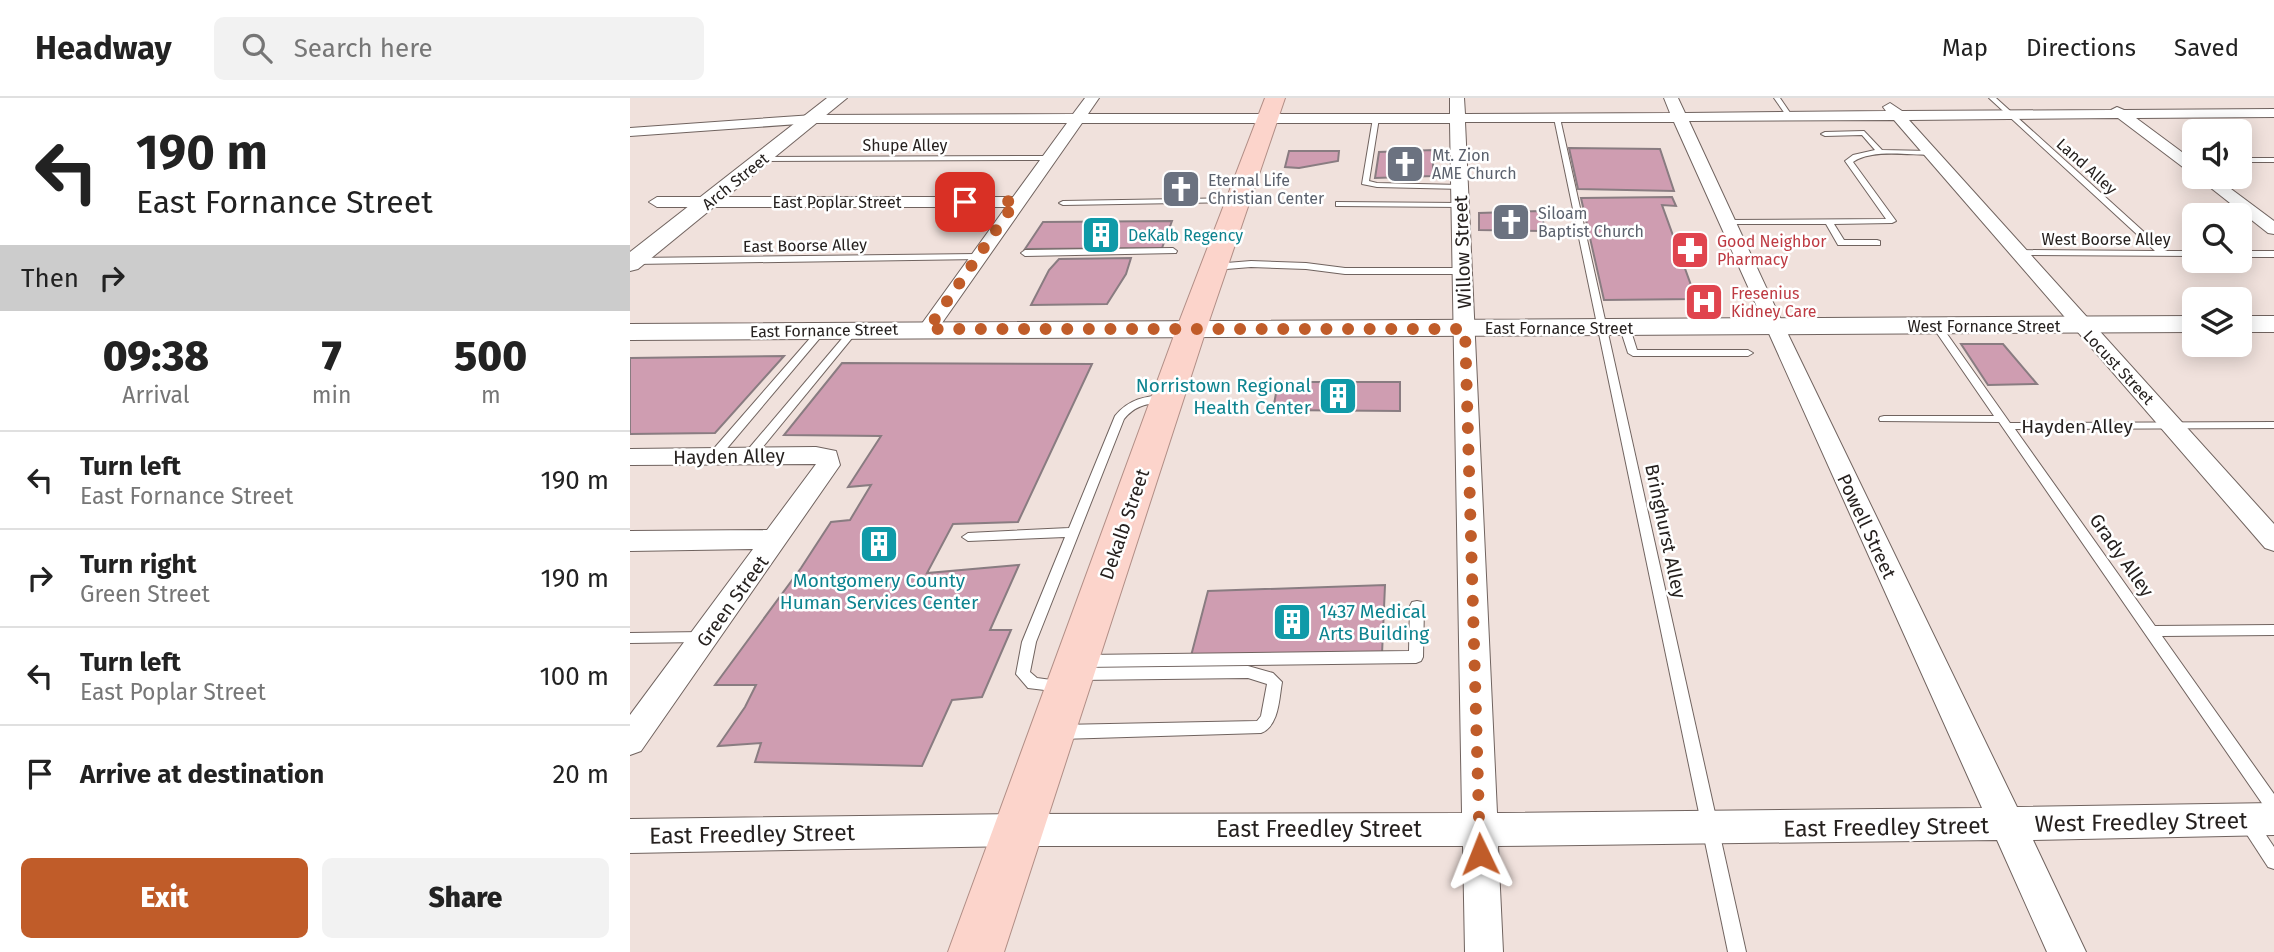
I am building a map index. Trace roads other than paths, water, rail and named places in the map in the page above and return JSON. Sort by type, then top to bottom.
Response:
[{"type":"highway","name":"Dekalb Street","points":[[976,952],[1167,398],[1271,108]]},
{"type":"street","name":"Arch Street","points":[[632,262],[838,98]]},
{"type":"street","points":[[928,329],[1016,201],[1092,98]]},
{"type":"street","name":"Locust Street","points":[[1881,98],[2274,541]]},
{"type":"street","points":[[2099,98],[2182,157]]},
{"type":"street","points":[[630,132],[813,119],[1077,119],[1271,108],[1376,118],[1457,108],[1557,118],[1675,108],[1790,117],[2274,113]]},
{"type":"street","name":"Willow Street","points":[[1457,108],[1484,952]]},
{"type":"street","name":"Powell Street","points":[[1675,108],[2067,952]]},
{"type":"street","points":[[2221,189],[2274,229]]},
{"type":"street","name":"East Poplar Street","points":[[657,202],[1016,201]]},
{"type":"street","name":"West Fornance Street","points":[[1774,326],[2182,324]]},
{"type":"street","points":[[2252,324],[2274,324]]},
{"type":"street","name":"East Fornance Street","points":[[630,332],[1774,326]]},
{"type":"street","name":"Hayden Alley","points":[[630,457],[827,457]]},
{"type":"street","name":"Green Street","points":[[630,741],[828,465],[827,457]]},
{"type":"street","points":[[630,541],[776,539]]},
{"type":"street","name":"West Freedley Street","points":[[2007,825],[2265,815]]},
{"type":"street","name":"East Freedley Street","points":[[630,836],[1018,830],[1710,829],[2007,825]]},
{"type":"lane","points":[[1777,98],[1790,117]]},
{"type":"lane","name":"Land Alley","points":[[1992,98],[2163,254]]},
{"type":"lane","points":[[1376,118],[1366,182],[1460,196]]},
{"type":"lane","name":"Bringhurst Alley","points":[[1557,118],[1614,328],[1710,829],[1737,952]]},
{"type":"lane","points":[[1825,134],[1864,133],[1881,153]]},
{"type":"lane","points":[[1727,222],[1892,220],[1849,161],[1860,155],[1930,153]]},
{"type":"lane","name":"Shupe Alley","points":[[762,159],[1049,158]]},
{"type":"lane","points":[[2252,160],[2274,160]]},
{"type":"lane","points":[[1339,204],[1460,196]]},
{"type":"lane","points":[[1063,203],[1238,200]]},
{"type":"lane","points":[[1828,221],[1841,243],[1877,243]]},
{"type":"lane","points":[[1025,253],[1173,251]]},
{"type":"lane","name":"West Boorse Alley","points":[[2016,253],[2182,254]]},
{"type":"lane","points":[[2252,254],[2274,254]]},
{"type":"lane","name":"East Boorse Alley","points":[[632,262],[977,257]]},
{"type":"lane","points":[[1214,267],[1251,264],[1345,271],[1462,271]]},
{"type":"lane","name":"Grady Alley","points":[[1937,326],[2152,631],[2265,815],[2274,862]]},
{"type":"lane","points":[[1614,328],[1633,354],[1748,353]]},
{"type":"lane","points":[[714,456],[822,330]]},
{"type":"lane","points":[[749,456],[854,330]]},
{"type":"lane","points":[[1167,398],[1141,399],[1127,407],[1119,418],[1029,642],[1023,674],[1033,684],[1072,674],[1416,657],[1417,606]]},
{"type":"lane","name":"Hayden Alley","points":[[1884,419],[2174,426],[2274,425]]},
{"type":"lane","points":[[968,537],[1072,532]]},
{"type":"lane","points":[[2152,631],[2274,630]]},
{"type":"lane","points":[[630,638],[706,637]]},
{"type":"lane","points":[[1052,732],[1261,727],[1268,718],[1275,682],[1268,677],[1248,672],[1072,674]]},
{"type":"place","name":"Mt. Zion AME Church","points":[[1405,164]]},
{"type":"place","name":"Eternal Life Christian Center","points":[[1181,189]]},
{"type":"place","name":"Siloam Baptist Church","points":[[1511,222]]},
{"type":"place","name":"DeKalb Regency","points":[[1101,235]]},
{"type":"place","name":"Good Neighbor Pharmacy","points":[[1690,250]]},
{"type":"place","name":"Fresenius Kidney Care","points":[[1704,302]]},
{"type":"place","name":"Norristown Regional Health Center","points":[[1338,396]]},
{"type":"place","name":"Montgomery County Human Services Center","points":[[879,544]]},
{"type":"place","name":"1437 Medical Arts Building","points":[[1292,622]]}]
